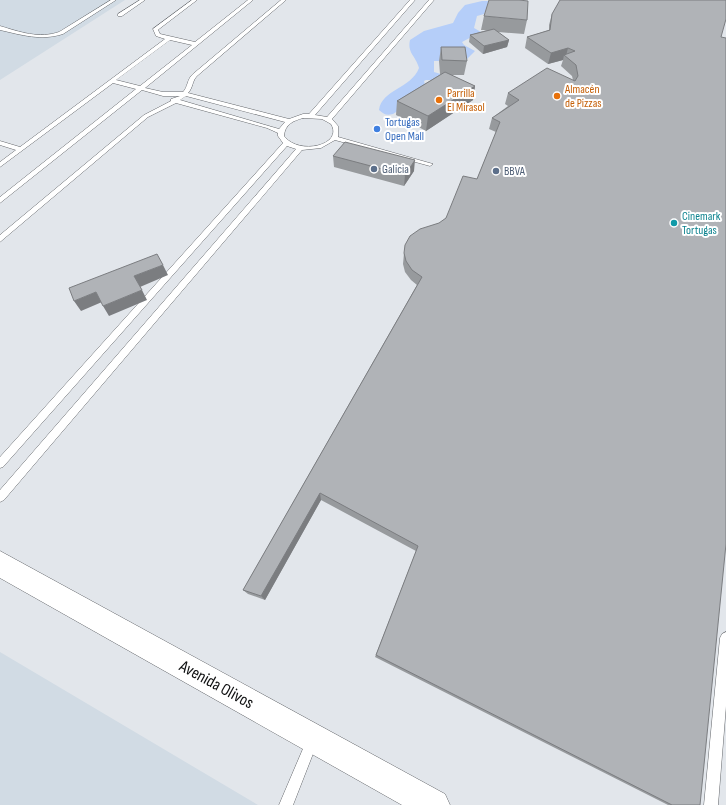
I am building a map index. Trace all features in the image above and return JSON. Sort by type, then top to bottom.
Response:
[{"type":"street","name":"Avenida Olivos","points":[[0,564],[434,805]]},
{"type":"lane","points":[[0,28],[38,37],[53,36],[61,33],[114,0]]},
{"type":"lane","points":[[120,15],[143,0]]},
{"type":"lane","points":[[195,0],[155,30],[158,34],[168,38],[196,44]]},
{"type":"lane","points":[[0,201],[252,0]]},
{"type":"lane","points":[[0,238],[146,116],[176,102],[188,90],[191,79],[195,75],[284,0]]},
{"type":"lane","points":[[311,116],[413,0]]},
{"type":"lane","points":[[328,120],[432,0]]},
{"type":"lane","points":[[0,165],[168,38]]},
{"type":"lane","points":[[112,81],[164,94],[185,94],[289,121]]},
{"type":"lane","points":[[164,94],[176,102],[269,127],[281,132]]},
{"type":"lane","points":[[303,116],[311,116],[328,120],[336,128],[337,133],[334,138],[324,145],[302,148],[286,143],[283,139],[281,132],[285,124],[289,121],[303,116]]},
{"type":"lane","points":[[334,138],[430,164]]},
{"type":"lane","points":[[0,143],[21,149]]},
{"type":"lane","points":[[0,464],[286,143]]},
{"type":"lane","points":[[0,497],[302,148]]},
{"type":"lane","points":[[711,805],[726,638]]},
{"type":"lane","points":[[286,805],[314,738]]},
{"type":"shaded area","points":[[0,0],[125,0],[0,80]]},
{"type":"shaded area","points":[[0,652],[258,805],[0,805]]},
{"type":"water","points":[[489,1],[484,14],[477,16],[474,28],[481,32],[462,42],[464,45],[475,51],[465,61],[434,61],[434,72],[444,75],[440,80],[424,81],[427,92],[393,114],[385,114],[379,110],[381,103],[385,98],[410,80],[419,68],[410,48],[410,40],[424,31],[453,23],[458,13],[465,5]]},
{"type":"building","points":[[489,0],[528,1],[527,20],[484,16]]},
{"type":"building","points":[[560,0],[726,0],[726,19],[721,37],[726,38],[726,544],[700,805],[672,805],[376,655],[418,546],[320,493],[261,596],[243,590],[422,277],[412,270],[406,261],[404,253],[405,245],[410,236],[420,229],[439,223],[446,218],[463,176],[477,179],[500,122],[492,118],[519,100],[508,93],[547,68],[575,81],[578,76],[576,65],[564,55],[575,51],[568,48],[551,53],[527,37],[550,30],[552,14]]},
{"type":"building","points":[[494,29],[509,40],[484,46],[470,35]]},
{"type":"building","points":[[441,47],[465,47],[467,61],[442,60]]},
{"type":"building","points":[[445,72],[475,86],[428,116],[397,101]]},
{"type":"building","points":[[345,142],[415,160],[405,175],[333,156]]},
{"type":"building","points":[[157,254],[163,265],[134,276],[142,290],[103,306],[96,292],[74,301],[69,288]]},
{"type":"place","name":"Almacén de Pizzas","points":[[557,96]]},
{"type":"place","name":"Parrilla El Mirasol","points":[[439,100]]},
{"type":"place","name":"Tortugas Open Mall","points":[[377,129]]},
{"type":"place","name":"Galicia","points":[[374,169]]},
{"type":"place","name":"BBVA","points":[[496,171]]},
{"type":"place","name":"Cinemark Tortugas","points":[[674,223]]}]
